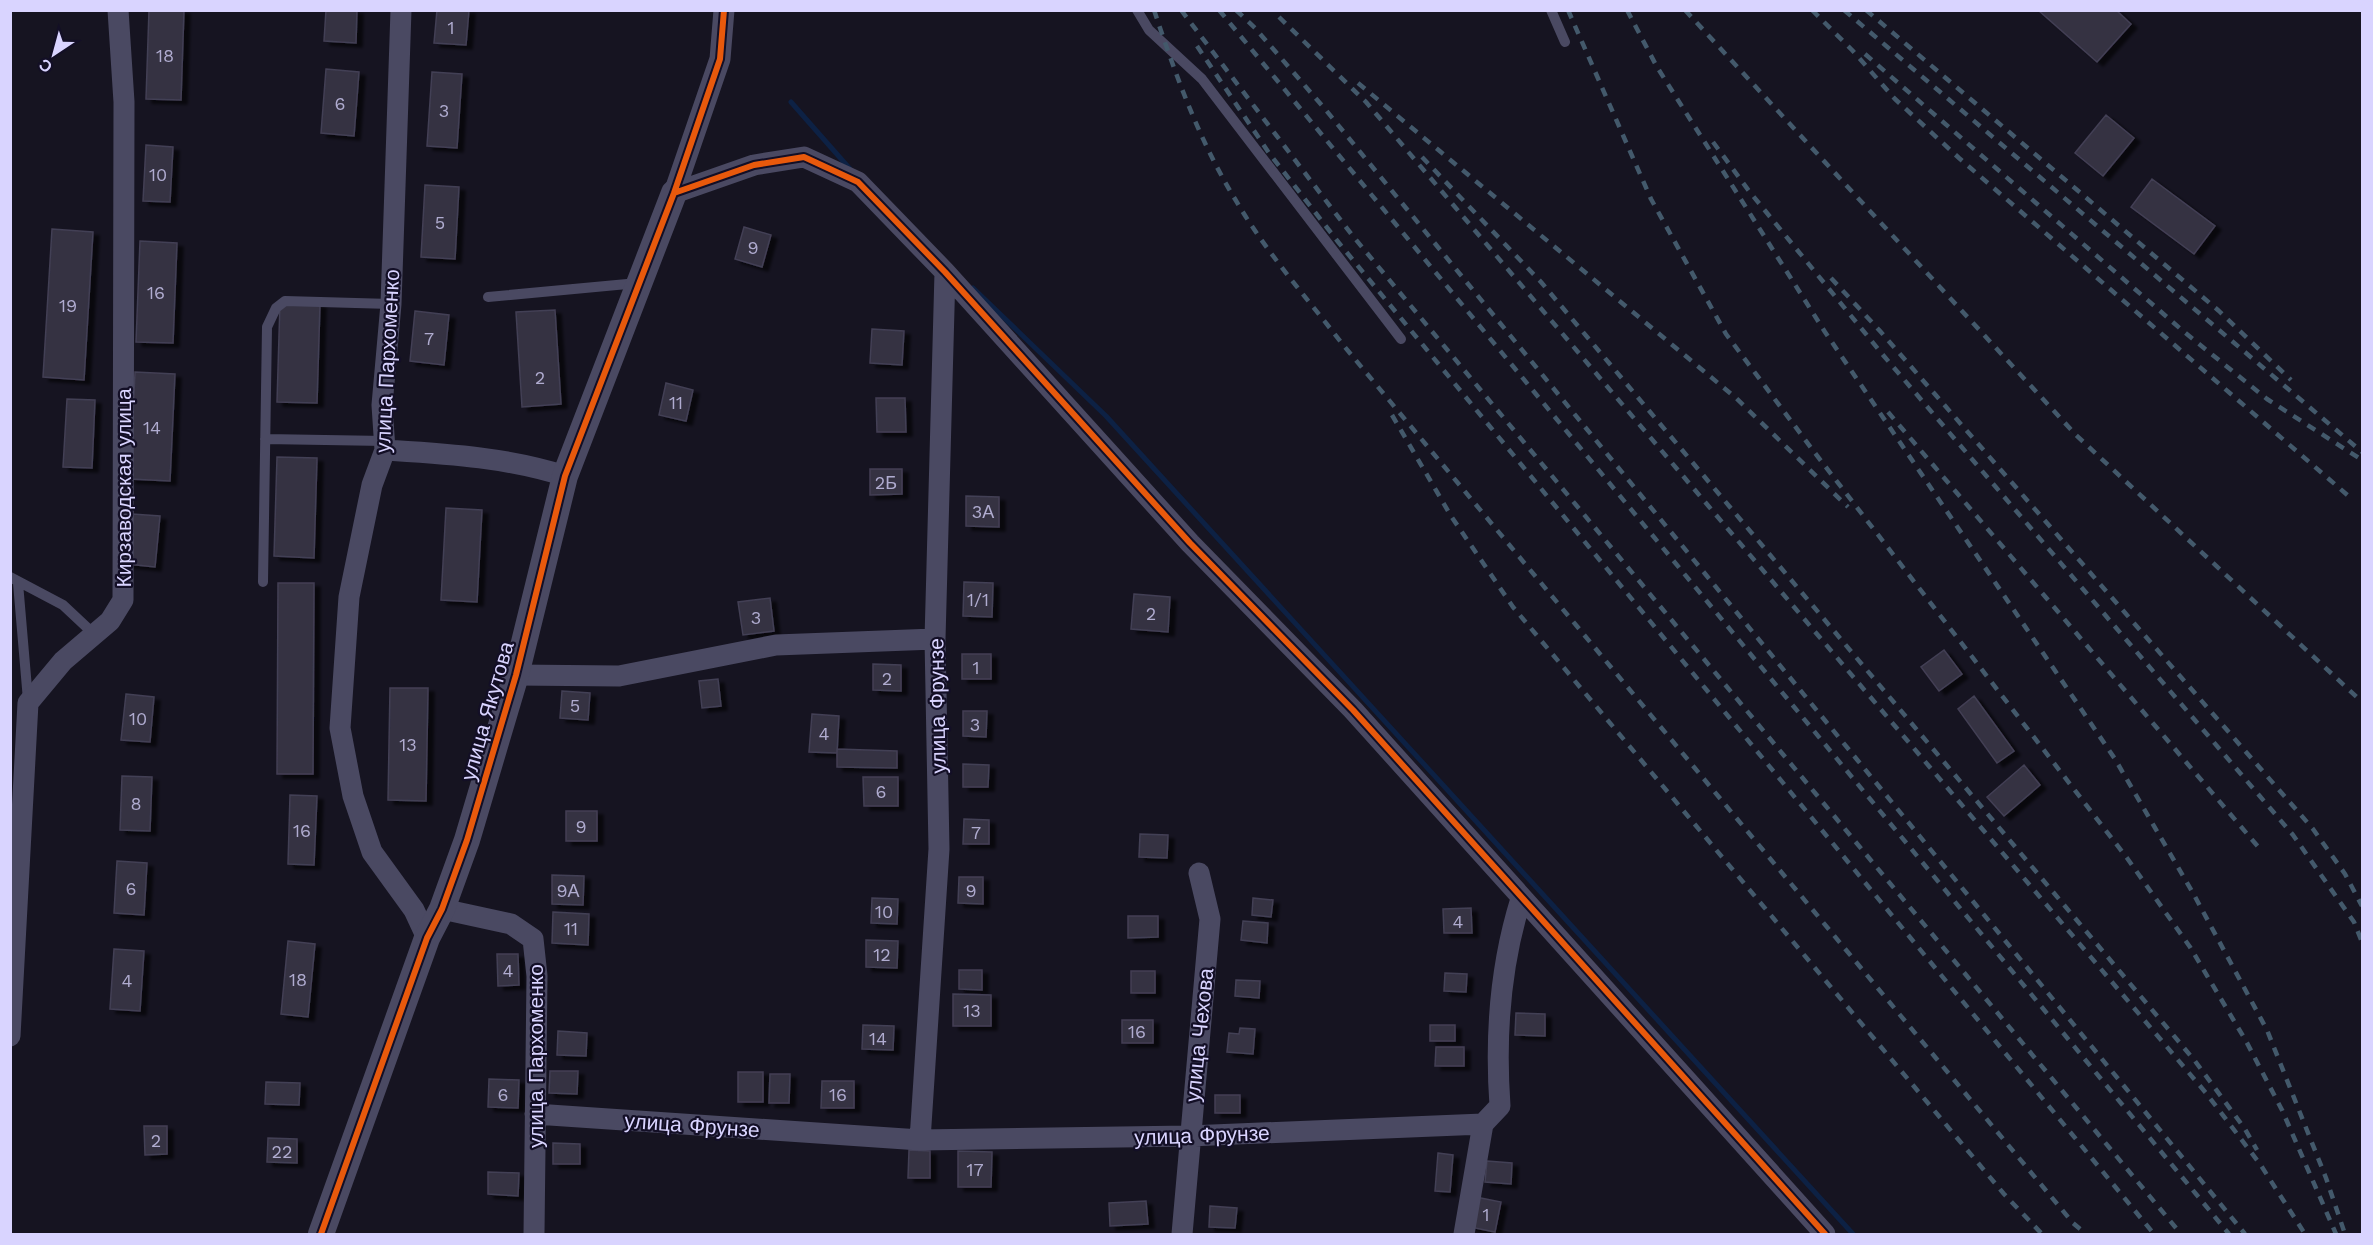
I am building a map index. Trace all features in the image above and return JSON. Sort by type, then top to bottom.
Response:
[{"type":"street","name":"Кирзаводская улица","points":[[28,703],[63,661],[110,621],[123,600],[124,102],[118,10]]},
{"type":"street","name":"улица Пархоменко","points":[[401,10],[391,304],[382,405],[385,446],[372,484],[349,597],[340,728],[353,796],[372,852],[414,910],[427,938]]},
{"type":"street","points":[[674,193],[720,59],[724,10]]},
{"type":"street","points":[[674,193],[754,165],[804,157],[858,182],[945,272],[1190,543],[1353,710],[1825,1234]]},
{"type":"street","name":"улица Якутова","points":[[321,1234],[427,938],[442,909],[467,840],[516,675],[565,476],[674,193]]},
{"type":"street","name":"улица Фрунзе","points":[[920,1140],[939,849],[935,639],[945,272]]},
{"type":"street","points":[[385,446],[471,455],[531,465],[565,476]]},
{"type":"street","points":[[516,675],[619,676],[776,645],[935,639]]},
{"type":"street","points":[[10,1036],[28,703]]},
{"type":"street","name":"улица Чехова","points":[[1182,1234],[1210,919],[1199,873]]},
{"type":"street","points":[[1464,1234],[1483,1124],[1500,1106],[1497,1060],[1504,963],[1521,898]]},
{"type":"street","name":"улица Пархоменко","points":[[442,909],[511,924],[533,939],[537,976],[534,1234]]},
{"type":"street","name":"улица Фрунзе","points":[[535,1114],[920,1140],[1189,1136],[1483,1124]]},
{"type":"lane","points":[[1137,10],[1149,30],[1202,79],[1401,339]]},
{"type":"lane","points":[[1551,10],[1565,42]]},
{"type":"lane","points":[[488,297],[638,283]]},
{"type":"lane","points":[[263,582],[267,327],[276,308],[285,301],[391,304]]},
{"type":"lane","points":[[265,439],[385,446]]},
{"type":"lane","points":[[14,580],[63,605],[95,635]]},
{"type":"lane","points":[[14,580],[28,703]]},
{"type":"building","points":[[149,10],[184,10],[181,100],[146,99]]},
{"type":"building","points":[[326,10],[357,10],[356,43],[324,41]]},
{"type":"building","points":[[437,10],[469,10],[466,45],[434,43]]},
{"type":"building","points":[[2038,10],[2116,10],[2131,24],[2097,62]]},
{"type":"building","points":[[326,69],[359,72],[354,136],[321,133]]},
{"type":"building","points":[[432,72],[462,74],[457,148],[427,146]]},
{"type":"building","points":[[2106,115],[2134,138],[2103,176],[2075,153]]},
{"type":"building","points":[[146,145],[173,147],[170,202],[143,201]]},
{"type":"building","points":[[2152,179],[2215,226],[2194,254],[2131,207]]},
{"type":"building","points":[[425,185],[459,187],[455,259],[421,257]]},
{"type":"building","points":[[744,227],[771,235],[762,267],[735,259]]},
{"type":"building","points":[[52,229],[93,232],[84,380],[43,377]]},
{"type":"building","points":[[140,241],[177,243],[173,343],[136,342]]},
{"type":"building","points":[[280,303],[320,304],[317,403],[277,402]]},
{"type":"building","points":[[555,310],[561,404],[522,407],[516,312]]},
{"type":"building","points":[[415,311],[449,315],[444,365],[410,361]]},
{"type":"building","points":[[872,329],[904,331],[902,365],[870,363]]},
{"type":"building","points":[[135,372],[175,374],[170,481],[130,479]]},
{"type":"building","points":[[666,383],[693,390],[686,421],[659,415]]},
{"type":"building","points":[[876,398],[905,398],[906,432],[877,432]]},
{"type":"building","points":[[67,399],[95,400],[92,468],[63,467]]},
{"type":"building","points":[[277,457],[317,458],[314,558],[274,556]]},
{"type":"building","points":[[870,469],[902,469],[902,494],[870,495]]},
{"type":"building","points":[[966,496],[999,497],[999,527],[966,526]]},
{"type":"building","points":[[446,508],[482,510],[477,602],[441,600]]},
{"type":"building","points":[[132,514],[160,516],[155,567],[127,564]]},
{"type":"building","points":[[964,582],[993,583],[992,617],[963,616]]},
{"type":"building","points":[[278,583],[314,583],[313,774],[277,774]]},
{"type":"building","points":[[1134,594],[1170,597],[1168,632],[1131,629]]},
{"type":"building","points":[[770,598],[774,631],[743,635],[738,602]]},
{"type":"building","points":[[1944,650],[1962,674],[1939,691],[1921,667]]},
{"type":"building","points":[[962,654],[991,654],[991,679],[962,679]]},
{"type":"building","points":[[873,664],[901,665],[901,691],[873,690]]},
{"type":"building","points":[[718,679],[721,706],[702,708],[699,681]]},
{"type":"building","points":[[390,688],[428,688],[426,801],[388,800]]},
{"type":"building","points":[[562,691],[590,693],[588,720],[560,718]]},
{"type":"building","points":[[126,694],[154,697],[150,742],[121,740]]},
{"type":"building","points":[[1974,696],[2014,751],[1997,763],[1958,709]]},
{"type":"building","points":[[963,711],[987,711],[986,737],[963,736]]},
{"type":"building","points":[[812,714],[839,716],[837,753],[809,752]]},
{"type":"building","points":[[837,749],[897,751],[897,768],[837,767]]},
{"type":"building","points":[[963,764],[989,765],[988,787],[963,787]]},
{"type":"building","points":[[2024,765],[2040,785],[2004,816],[1987,797]]},
{"type":"building","points":[[122,776],[152,777],[150,831],[120,830]]},
{"type":"building","points":[[863,777],[898,777],[898,806],[864,806]]},
{"type":"building","points":[[290,795],[317,796],[314,865],[288,864]]},
{"type":"building","points":[[566,811],[597,811],[597,841],[566,841]]},
{"type":"building","points":[[964,819],[989,820],[989,844],[963,844]]},
{"type":"building","points":[[1140,834],[1168,835],[1167,858],[1139,857]]},
{"type":"building","points":[[117,861],[147,863],[144,915],[114,913]]},
{"type":"building","points":[[552,875],[584,876],[583,905],[552,904]]},
{"type":"building","points":[[959,877],[983,877],[983,904],[958,903]]},
{"type":"building","points":[[872,898],[898,899],[897,924],[871,923]]},
{"type":"building","points":[[1253,898],[1273,900],[1271,917],[1252,915]]},
{"type":"building","points":[[1471,908],[1472,933],[1444,933],[1443,909]]},
{"type":"building","points":[[553,912],[589,914],[588,945],[552,943]]},
{"type":"building","points":[[1128,916],[1158,916],[1158,937],[1128,938]]},
{"type":"building","points":[[1243,921],[1268,923],[1267,943],[1241,940]]},
{"type":"building","points":[[866,940],[898,941],[897,968],[866,967]]},
{"type":"building","points":[[288,941],[315,944],[308,1017],[281,1014]]},
{"type":"building","points":[[114,949],[144,951],[140,1011],[110,1009]]},
{"type":"building","points":[[497,954],[518,954],[519,985],[498,986]]},
{"type":"building","points":[[959,970],[982,970],[982,990],[959,989]]},
{"type":"building","points":[[1131,971],[1155,971],[1155,993],[1131,993]]},
{"type":"building","points":[[1445,973],[1467,974],[1466,992],[1444,991]]},
{"type":"building","points":[[1236,980],[1260,981],[1259,998],[1235,996]]},
{"type":"building","points":[[953,994],[991,995],[991,1026],[953,1026]]},
{"type":"building","points":[[1516,1013],[1545,1014],[1545,1036],[1515,1035]]},
{"type":"building","points":[[1122,1020],[1153,1020],[1153,1043],[1122,1043]]},
{"type":"building","points":[[863,1025],[894,1026],[893,1050],[862,1049]]},
{"type":"building","points":[[1430,1025],[1455,1025],[1455,1041],[1430,1041]]},
{"type":"building","points":[[1240,1028],[1255,1029],[1253,1054],[1227,1052],[1229,1033],[1239,1034]]},
{"type":"building","points":[[558,1031],[587,1033],[586,1056],[557,1055]]},
{"type":"building","points":[[1436,1047],[1464,1047],[1464,1066],[1435,1066]]},
{"type":"building","points":[[550,1071],[578,1071],[577,1094],[549,1093]]},
{"type":"building","points":[[738,1072],[763,1072],[763,1102],[738,1102]]},
{"type":"building","points":[[770,1074],[790,1074],[789,1103],[769,1103]]},
{"type":"building","points":[[489,1079],[519,1080],[518,1108],[488,1107]]},
{"type":"building","points":[[822,1081],[854,1081],[854,1108],[821,1108]]},
{"type":"building","points":[[266,1082],[300,1083],[299,1105],[265,1104]]},
{"type":"building","points":[[1215,1095],[1240,1095],[1240,1113],[1215,1113]]},
{"type":"building","points":[[144,1126],[167,1126],[167,1154],[145,1155]]},
{"type":"building","points":[[268,1138],[297,1139],[297,1163],[267,1162]]},
{"type":"building","points":[[553,1143],[580,1144],[580,1164],[553,1164]]},
{"type":"building","points":[[909,1150],[930,1151],[930,1178],[908,1178]]},
{"type":"building","points":[[958,1151],[992,1152],[991,1187],[958,1187]]},
{"type":"building","points":[[1438,1153],[1453,1155],[1450,1192],[1435,1191]]},
{"type":"building","points":[[1487,1161],[1512,1163],[1511,1184],[1485,1182]]},
{"type":"building","points":[[488,1172],[519,1173],[518,1196],[488,1194]]},
{"type":"building","points":[[1476,1197],[1501,1202],[1495,1232],[1470,1227]]},
{"type":"building","points":[[1146,1201],[1148,1224],[1110,1226],[1109,1203]]},
{"type":"building","points":[[1210,1206],[1237,1208],[1235,1228],[1209,1227]]},
{"type":"waterway","points":[[791,102],[850,169]]},
{"type":"waterway","points":[[973,288],[1106,416],[1853,1234]]},
{"type":"railway","points":[[1154,10],[1180,83],[1210,154],[1247,218],[1273,256],[1344,346],[2073,1223],[2086,1234]]},
{"type":"railway","points":[[1181,10],[1352,235],[2181,1234]]},
{"type":"railway","points":[[1219,10],[2229,1234]]},
{"type":"railway","points":[[1236,10],[1255,28],[1325,109],[2245,1234]]},
{"type":"railway","points":[[1568,10],[1651,199],[1726,334],[2127,858],[2190,947],[2246,1041],[2282,1110],[2336,1234]]},
{"type":"railway","points":[[1627,10],[1657,67],[1825,332],[2115,759],[2193,893],[2267,1030],[2326,1178],[2345,1234]]},
{"type":"railway","points":[[1685,10],[2076,435],[2362,702]]},
{"type":"railway","points":[[1812,10],[1852,50],[1895,99],[1959,158],[2353,500]]},
{"type":"railway","points":[[1844,10],[2362,452]]},
{"type":"railway","points":[[1866,10],[2219,311],[2291,380]]},
{"type":"railway","points":[[1279,17],[1366,102],[2206,1093],[2260,1164],[2305,1234]]},
{"type":"railway","points":[[1197,46],[1269,153],[1339,243],[2154,1234]]},
{"type":"railway","points":[[1865,54],[2183,331],[2267,399],[2362,460]]},
{"type":"railway","points":[[1358,83],[1736,398],[1848,507]]},
{"type":"railway","points":[[1713,142],[1749,191],[1883,355],[2293,835],[2354,922],[2362,942]]},
{"type":"railway","points":[[1422,157],[1541,282],[2195,1061],[2245,1129],[2257,1150]]},
{"type":"railway","points":[[1831,278],[1880,331],[2313,829],[2345,874],[2362,906]]},
{"type":"railway","points":[[1888,412],[2260,849]]},
{"type":"railway","points":[[1392,415],[1451,516],[1513,607],[2004,1194],[2042,1234]]},
{"type":"cycle path","points":[[321,1234],[427,938],[442,909],[467,840],[516,675],[565,476],[674,193],[720,59],[724,10]]},
{"type":"cycle path","points":[[674,193],[754,165],[804,157],[858,182],[945,272],[1190,543],[1353,710],[1825,1234]]}]
